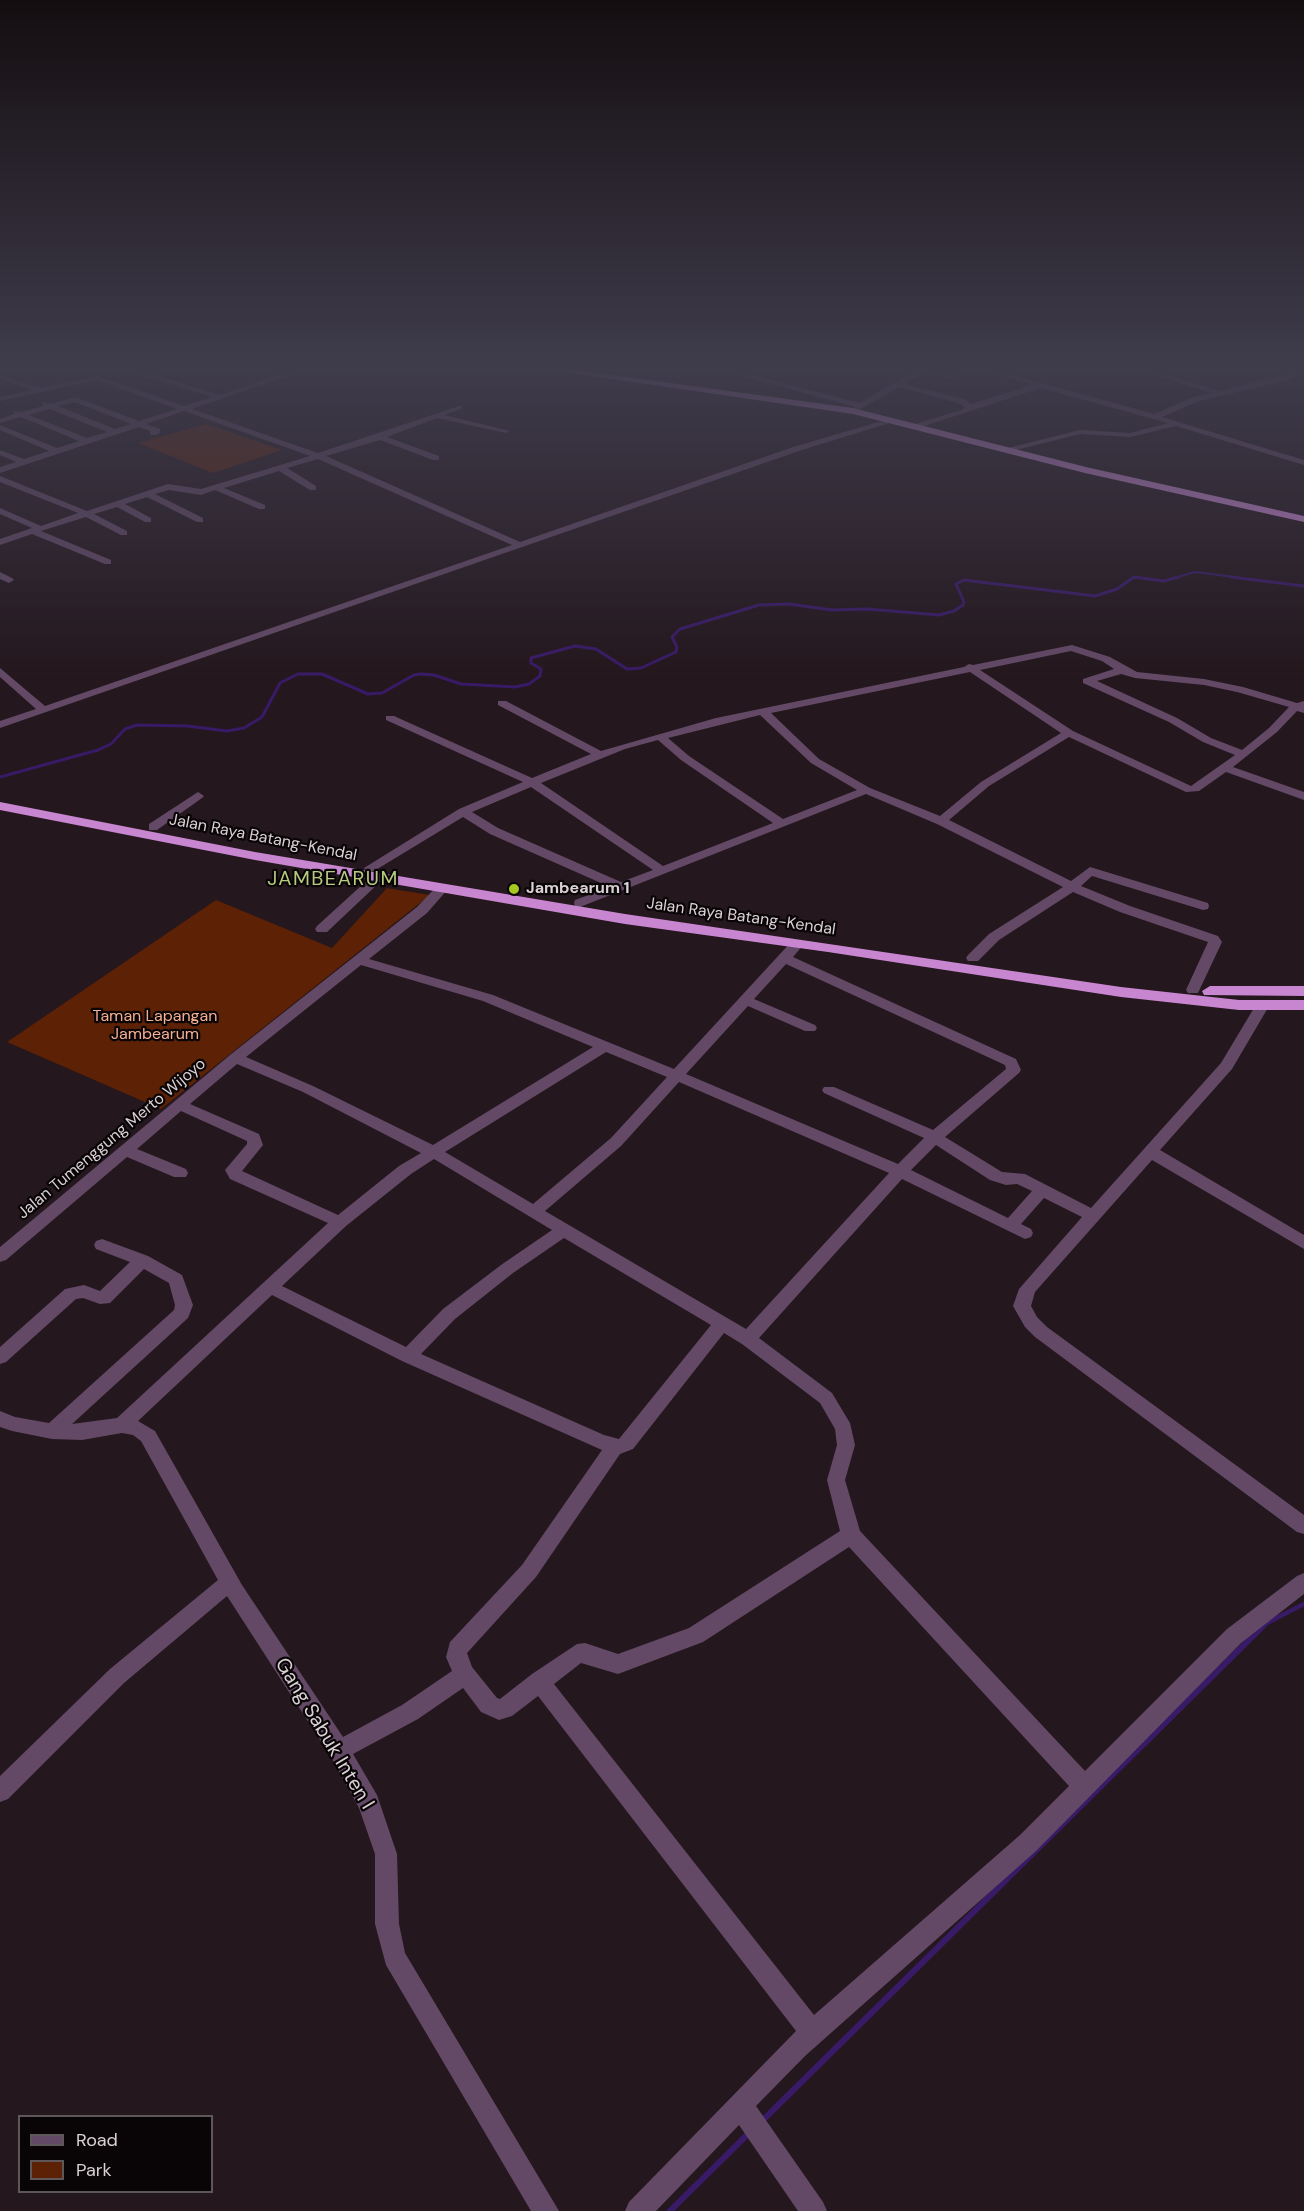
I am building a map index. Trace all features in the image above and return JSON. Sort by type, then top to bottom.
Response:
[{"type":"highway","points":[[1106,474],[1304,519]]},
{"type":"highway","name":"Jalan Raya Batang-Kendal","points":[[0,797],[153,827],[442,889],[755,933],[974,958],[1121,982],[1193,990],[1304,991]]},
{"type":"highway","name":"Jalan Raya Batang-Kendal","points":[[0,806],[374,873],[580,903],[755,933],[797,944],[1121,992],[1219,1003],[1304,1005]]},
{"type":"street","points":[[2,540],[168,487],[195,492],[260,474]]},
{"type":"street","points":[[291,474],[313,488]]},
{"type":"street","points":[[360,474],[518,544]]},
{"type":"street","points":[[0,725],[722,474]]},
{"type":"street","points":[[0,479],[85,513],[124,532]]},
{"type":"street","points":[[215,487],[262,507]]},
{"type":"street","points":[[148,494],[200,520]]},
{"type":"street","points":[[118,504],[148,520]]},
{"type":"street","points":[[0,511],[36,530],[108,562]]},
{"type":"street","points":[[322,928],[374,873],[463,813],[601,754],[659,736],[762,711],[1072,648],[1087,651],[1135,675],[1204,682],[1239,689],[1301,707]]},
{"type":"street","points":[[969,668],[1070,733],[1188,789],[1195,789],[1301,707]]},
{"type":"street","points":[[1122,670],[1087,681],[1173,720],[1207,740],[1243,754]]},
{"type":"street","points":[[0,671],[43,710]]},
{"type":"street","points":[[502,704],[601,754]]},
{"type":"street","points":[[762,711],[815,761],[866,790],[941,821],[1072,887],[1125,909],[1215,941],[1193,990]]},
{"type":"street","points":[[390,718],[532,782],[662,870]]},
{"type":"street","points":[[941,821],[985,784],[1070,733]]},
{"type":"street","points":[[659,736],[685,758],[781,823]]},
{"type":"street","points":[[1223,767],[1304,796]]},
{"type":"street","points":[[580,903],[866,790]]},
{"type":"street","points":[[153,827],[198,796]]},
{"type":"street","points":[[463,813],[494,831],[619,886]]},
{"type":"street","points":[[974,958],[994,937],[1072,887],[1087,873],[1094,871],[1203,906]]},
{"type":"street","name":"Jalan Tumenggung Merto Wijoyo","points":[[0,1256],[128,1151],[235,1058],[422,909],[442,889]]},
{"type":"street","points":[[535,1210],[616,1142],[648,1108],[674,1075],[747,1001],[797,944]]},
{"type":"street","points":[[748,1339],[900,1171],[935,1137],[1014,1070],[1011,1062],[784,958]]},
{"type":"street","points":[[358,960],[488,998],[797,1125],[900,1171],[1025,1233]]},
{"type":"street","points":[[747,1001],[810,1028]]},
{"type":"street","points":[[1262,1005],[1227,1066],[1028,1289],[1022,1306],[1031,1322],[1041,1332],[1304,1526]]},
{"type":"street","points":[[0,1418],[12,1424],[52,1431],[82,1432],[122,1425],[340,1222],[405,1170],[605,1046]]},
{"type":"street","points":[[235,1058],[308,1089],[433,1152],[535,1210],[748,1339],[826,1398],[844,1428],[846,1445],[837,1480],[851,1535],[1084,1786]]},
{"type":"street","points":[[829,1090],[935,1137],[961,1156],[996,1176],[1006,1179],[1019,1178],[1093,1216]]},
{"type":"street","points":[[180,1105],[254,1138],[255,1145],[233,1170],[236,1175],[340,1222]]},
{"type":"street","points":[[128,1151],[180,1173]]},
{"type":"street","points":[[1151,1152],[1304,1243]]},
{"type":"street","points":[[1010,1226],[1042,1190]]},
{"type":"street","points":[[408,1356],[448,1314],[565,1229]]},
{"type":"street","points":[[52,1431],[182,1312],[183,1296],[176,1279],[142,1260],[102,1245]]},
{"type":"street","points":[[0,1357],[71,1294],[84,1291],[104,1298],[142,1260]]},
{"type":"street","points":[[270,1287],[408,1356],[614,1447],[626,1444],[722,1324]]},
{"type":"street","name":"Gang Sabuk Inten I","points":[[122,1425],[138,1429],[148,1436],[230,1582],[339,1750],[369,1803],[386,1854],[387,1924],[394,1957],[546,2211]]},
{"type":"street","points":[[614,1447],[551,1542],[529,1571],[463,1641],[456,1657],[465,1674],[489,1705],[499,1710],[504,1709],[577,1654],[585,1653],[618,1664],[696,1635],[851,1535]]},
{"type":"street","points":[[0,1791],[117,1676],[230,1582]]},
{"type":"street","points":[[638,2211],[747,2115],[813,2033],[1028,1843],[1234,1636],[1304,1582]]},
{"type":"street","points":[[339,1750],[410,1712],[465,1674]]},
{"type":"street","points":[[539,1681],[813,2033]]},
{"type":"street","points":[[747,2115],[814,2211]]},
{"type":"green space","name":"Taman Lapangan Jambearum","points":[[387,888],[430,895],[161,1109],[7,1042],[216,900],[332,948]]},
{"type":"waterway","points":[[1174,578],[1195,572],[1242,578]]},
{"type":"waterway","points":[[1142,578],[1164,581],[1179,577]]},
{"type":"waterway","points":[[1231,577],[1304,586]]},
{"type":"waterway","points":[[0,777],[98,750],[111,744],[125,729],[137,725],[187,726],[227,731],[244,728],[262,717],[280,683],[298,674],[322,674],[368,694],[382,693],[414,675],[421,674],[434,675],[461,684],[515,687],[529,684],[540,676],[541,669],[531,663],[531,658],[575,646],[596,649],[627,669],[641,668],[676,652],[677,647],[672,637],[680,629],[759,605],[789,604],[832,610],[867,609],[939,615],[954,611],[963,605],[964,602],[956,584],[964,580],[1095,596],[1117,589],[1133,578]]},
{"type":"waterway","points":[[1133,578],[1142,578]]},
{"type":"waterway","points":[[1133,578],[1142,578]]},
{"type":"waterway","points":[[1255,1635],[1267,1623],[1304,1604]]},
{"type":"waterway","points":[[761,2122],[1256,1633]]},
{"type":"waterway","points":[[670,2211],[749,2133]]},
{"type":"place","name":"Jambearum 1","points":[[514,889]]},
{"type":"district","name":"JAMBEARUM","points":[[333,880]]}]
